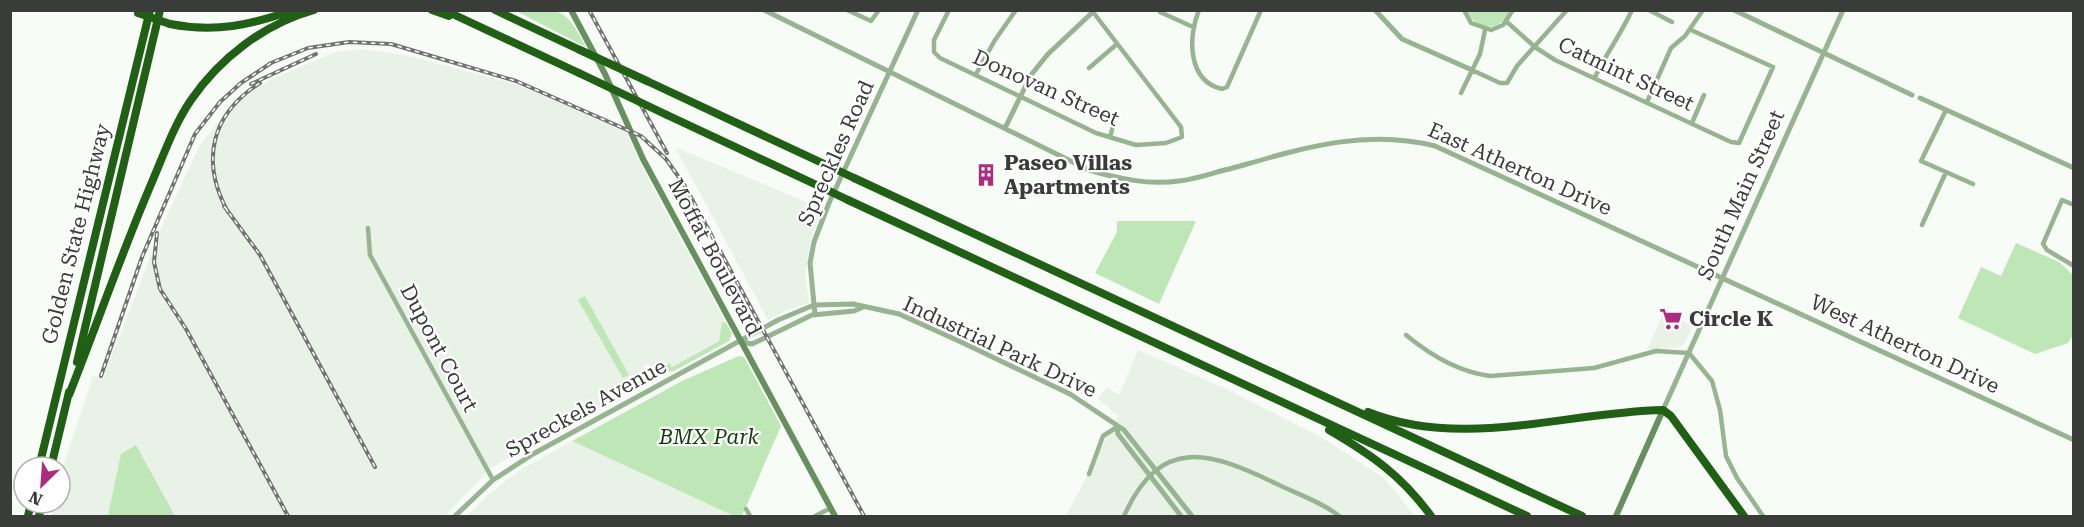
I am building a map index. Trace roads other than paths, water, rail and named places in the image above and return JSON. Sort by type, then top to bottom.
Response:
[{"type":"highway","name":"Golden State Highway","points":[[42,455],[150,10]]},
{"type":"highway","name":"Golden State Highway","points":[[54,455],[116,207],[160,10]]},
{"type":"highway","points":[[171,23],[220,25],[239,23],[281,10]]},
{"type":"highway","points":[[137,11],[194,29],[229,29],[293,10]]},
{"type":"highway","points":[[69,395],[136,220],[171,138],[192,99],[206,80],[245,44],[278,24],[314,10]]},
{"type":"highway","points":[[432,10],[464,20]]},
{"type":"highway","points":[[444,10],[1527,516]]},
{"type":"highway","points":[[495,10],[1582,516]]},
{"type":"highway","points":[[508,10],[544,32]]},
{"type":"highway","points":[[1339,404],[1413,426],[1445,430],[1663,410],[1671,416],[1744,516]]},
{"type":"highway","points":[[1301,412],[1394,472],[1431,516]]},
{"type":"main road","name":"Moffat Boulevard","points":[[571,10],[605,74],[643,159],[836,516]]},
{"type":"main road","name":"South Main Street","points":[[1616,516],[1663,410]]},
{"type":"street","name":"East Atherton Drive","points":[[764,10],[1089,170],[1119,179],[1153,183],[1181,181],[1329,142],[1370,138],[1411,140],[1435,146],[1722,278]]},
{"type":"street","points":[[847,10],[871,21],[879,10]]},
{"type":"street","name":"Spreckles Road","points":[[815,314],[810,263],[814,242],[918,10]]},
{"type":"street","name":"Donovan Street","points":[[949,10],[934,40],[934,52],[940,58],[1095,133],[1136,145],[1154,145],[1182,137],[1181,127],[1117,44]]},
{"type":"street","points":[[975,74],[1016,10]]},
{"type":"street","points":[[1199,10],[1192,27],[1191,45],[1199,71],[1218,88],[1225,88],[1228,83],[1261,10]]},
{"type":"street","points":[[1375,10],[1402,39],[1500,83],[1507,83],[1517,66],[1567,10]]},
{"type":"street","points":[[1464,10],[1471,23],[1485,30],[1498,28],[1507,22],[1512,10]]},
{"type":"street","points":[[1595,77],[1632,10]]},
{"type":"street","points":[[1649,10],[1672,22]]},
{"type":"street","points":[[1647,102],[1671,48],[1691,30],[1703,10]]},
{"type":"street","points":[[1734,10],[1912,95],[2073,168]]},
{"type":"street","name":"South Main Street","points":[[1663,410],[1843,10]]},
{"type":"street","points":[[1005,128],[1031,75],[1048,54],[1094,11],[1117,44],[1089,68]]},
{"type":"street","points":[[1160,12],[1192,27]]},
{"type":"street","name":"Catmint Street","points":[[1507,22],[1535,47],[1555,60],[1731,142],[1739,143],[1773,67],[1691,30]]},
{"type":"street","points":[[1461,93],[1480,54],[1485,30]]},
{"type":"street","points":[[1692,123],[1704,95]]},
{"type":"street","points":[[1946,110],[1921,161],[1973,184]]},
{"type":"street","points":[[1110,137],[1113,126]]},
{"type":"street","points":[[1922,225],[1946,172]]},
{"type":"street","points":[[2073,205],[2062,200],[2043,244],[2047,250],[2073,266]]},
{"type":"street","name":"Dupont Court","points":[[368,228],[370,255],[493,480]]},
{"type":"street","name":"West Atherton Drive","points":[[1722,278],[2073,441]]},
{"type":"street","name":"Industrial Park Drive","points":[[742,342],[778,320],[814,305],[846,304],[899,314],[1089,405],[1118,428],[1124,430],[1192,516]]},
{"type":"street","name":"Industrial Park Drive","points":[[742,342],[752,344],[789,324],[815,314],[854,311],[863,307]]},
{"type":"street","points":[[1406,335],[1425,351],[1474,373],[1490,376],[1594,368],[1656,351],[1689,353],[1713,381],[1719,403],[1726,456],[1737,478],[1763,516]]},
{"type":"street","name":"Spreckels Avenue","points":[[455,516],[493,480],[533,454],[742,342]]},
{"type":"street","name":"Industrial Park Drive","points":[[1118,428],[1118,434],[1181,516]]},
{"type":"street","points":[[1089,474],[1103,436],[1118,428]]},
{"type":"street","points":[[1124,516],[1135,494],[1155,471],[1191,457],[1222,460],[1339,516]]},
{"type":"street","points":[[815,516],[831,508]]},
{"type":"street","points":[[746,509],[750,516]]},
{"type":"railway","points":[[589,10],[667,153]]},
{"type":"railway","points":[[101,376],[142,257],[195,134],[220,102],[241,83],[271,63],[308,48],[349,42],[391,44],[516,81],[641,136],[666,159],[685,186]]},
{"type":"railway","points":[[251,84],[316,54]]},
{"type":"railway","points":[[228,212],[214,175],[215,140],[230,109],[243,95],[260,83]]},
{"type":"railway","points":[[681,179],[864,516]]},
{"type":"railway","points":[[224,206],[260,255],[375,467]]},
{"type":"railway","points":[[157,233],[154,262],[160,289],[186,329],[288,516]]},
{"type":"place","name":"Paseo Villas Apartments","points":[[986,175]]},
{"type":"place","name":"Circle K","points":[[1671,319]]},
{"type":"park label","name":"BMX Park","points":[[709,437]]}]
